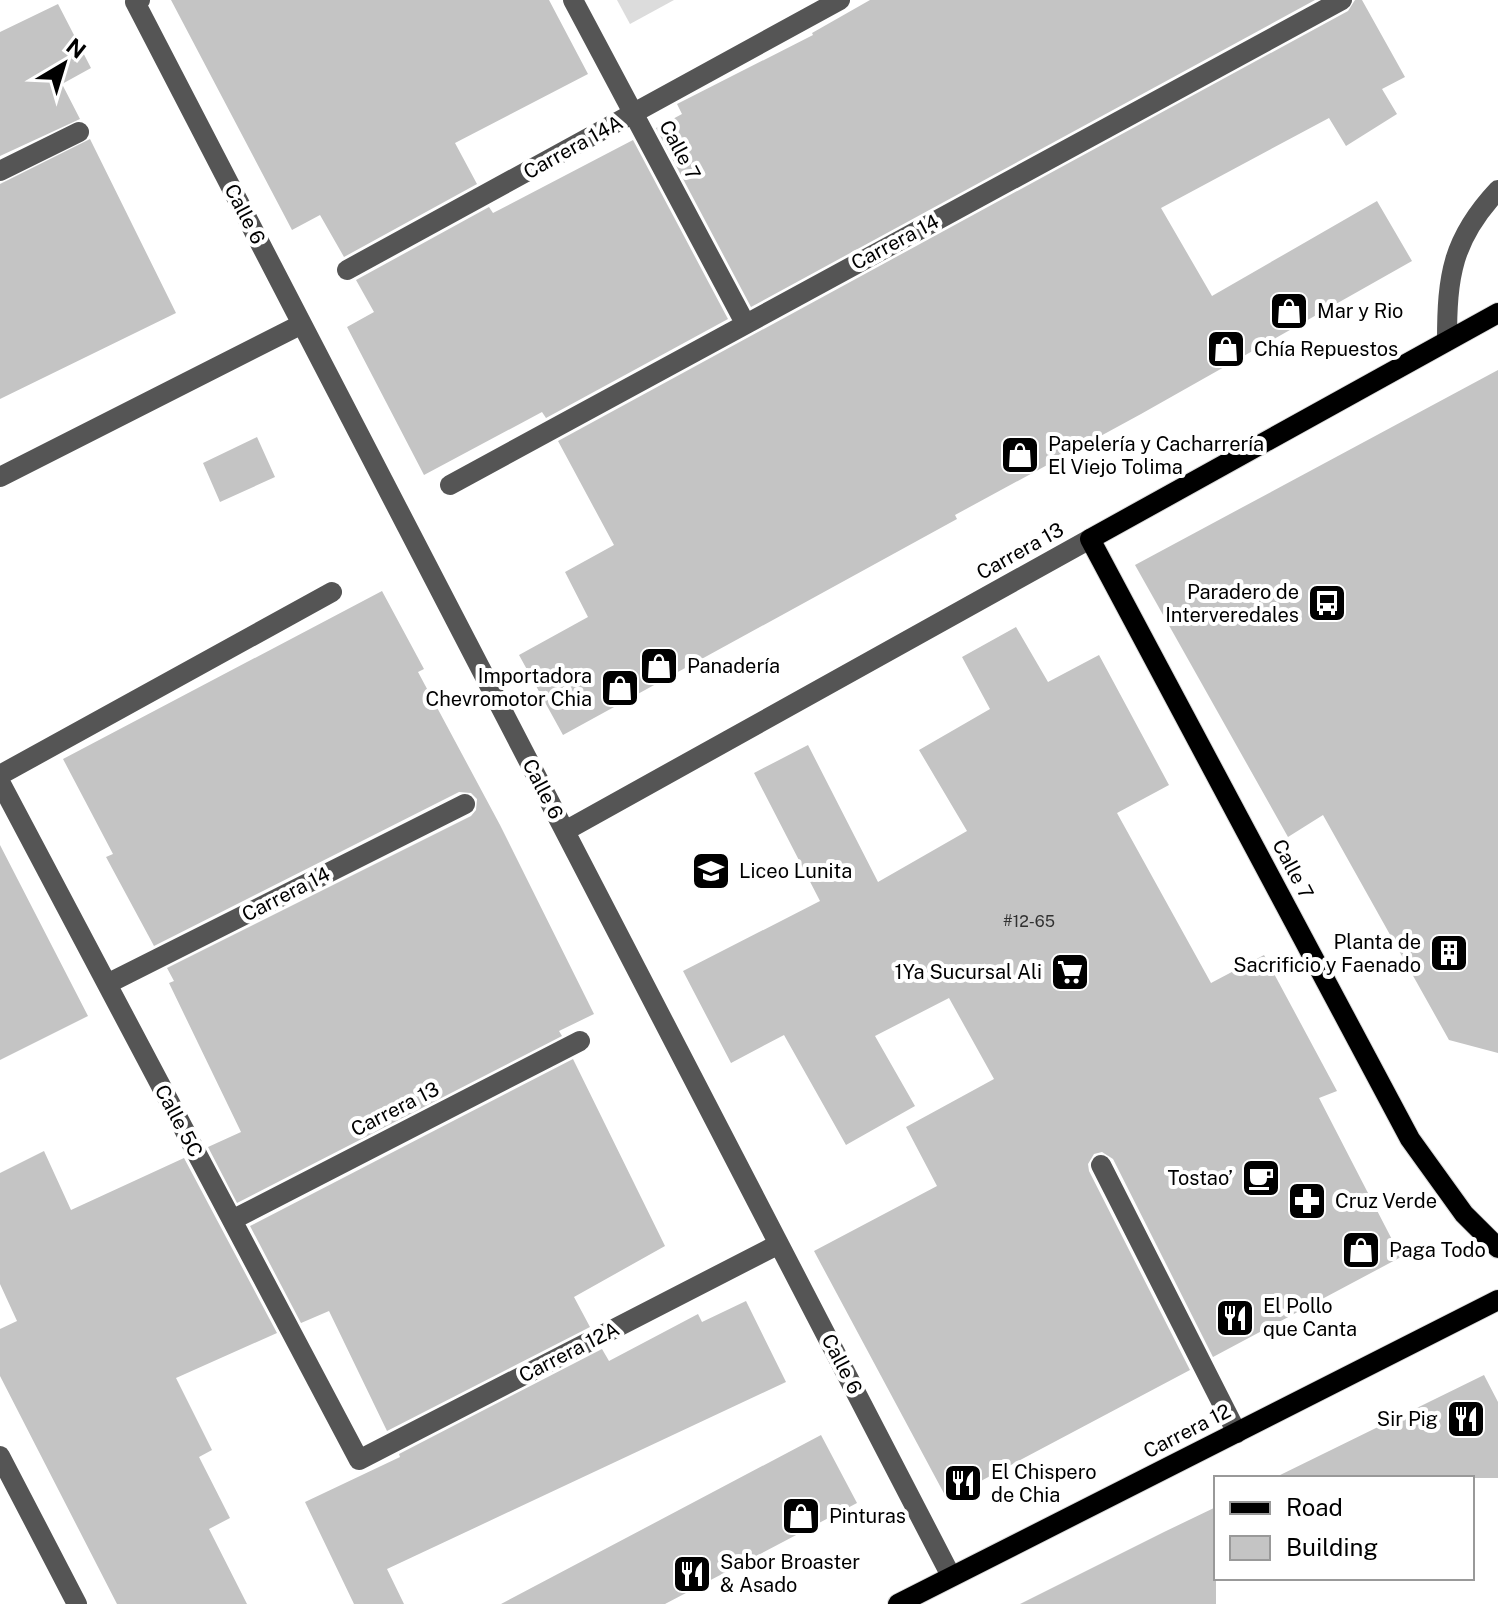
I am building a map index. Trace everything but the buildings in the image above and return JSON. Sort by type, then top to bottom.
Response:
[{"type":"main road","name":"Carrera 13","points":[[1090,539],[1498,313]]},
{"type":"main road","name":"Calle 7","points":[[1090,539],[1410,1139],[1464,1214],[1498,1248]]},
{"type":"main road","name":"Carrera 12","points":[[898,1604],[1498,1300]]},
{"type":"street","name":"Calle 7","points":[[573,0],[745,323]]},
{"type":"street","name":"Carrera 14A","points":[[347,270],[840,0]]},
{"type":"street","name":"Carrera 14","points":[[450,485],[1342,0]]},
{"type":"street","name":"Calle 6","points":[[137,1],[951,1576]]},
{"type":"street","points":[[0,171],[79,132]]},
{"type":"street","points":[[1447,341],[1447,297],[1457,247],[1484,205],[1498,190]]},
{"type":"street","points":[[0,477],[302,324]]},
{"type":"street","name":"Carrera 13","points":[[565,831],[1090,539]]},
{"type":"street","points":[[0,775],[332,592]]},
{"type":"street","name":"Calle 5C","points":[[0,782],[359,1460]]},
{"type":"street","name":"Carrera 14","points":[[107,984],[465,804]]},
{"type":"street","name":"Carrera 13","points":[[232,1220],[580,1041]]},
{"type":"street","points":[[1101,1165],[1237,1433]]},
{"type":"street","name":"Carrera 12A","points":[[359,1460],[779,1244]]},
{"type":"street","points":[[0,1456],[77,1604]]},
{"type":"shaded area","points":[[617,0],[674,0],[630,24]]},
{"type":"place","name":"Mar y Rio","points":[[1289,311]]},
{"type":"place","name":"Chía Repuestos","points":[[1226,349]]},
{"type":"place","name":"Papelería y Cacharrería El Viejo Tolima","points":[[1020,455]]},
{"type":"place","name":"Paradero de Interveredales","points":[[1327,603]]},
{"type":"place","name":"Panadería","points":[[659,666]]},
{"type":"place","name":"Importadora Chevromotor Chia","points":[[620,688]]},
{"type":"place","name":"Liceo Lunita","points":[[711,871]]},
{"type":"place","name":"Planta de Sacrificio y Faenado","points":[[1449,953]]},
{"type":"place","name":"1Ya Sucursal Ali","points":[[1070,972]]},
{"type":"place","name":"Tostao’","points":[[1261,1178]]},
{"type":"place","name":"Cruz Verde","points":[[1307,1201]]},
{"type":"place","name":"Paga Todo","points":[[1361,1250]]},
{"type":"place","name":"El Pollo que Canta","points":[[1235,1318]]},
{"type":"place","name":"Sir Pig","points":[[1466,1419]]},
{"type":"place","name":"El Chispero de Chia","points":[[963,1483]]},
{"type":"place","name":"Pinturas","points":[[801,1516]]},
{"type":"place","name":"Sabor Broaster & Asado","points":[[692,1574]]}]
